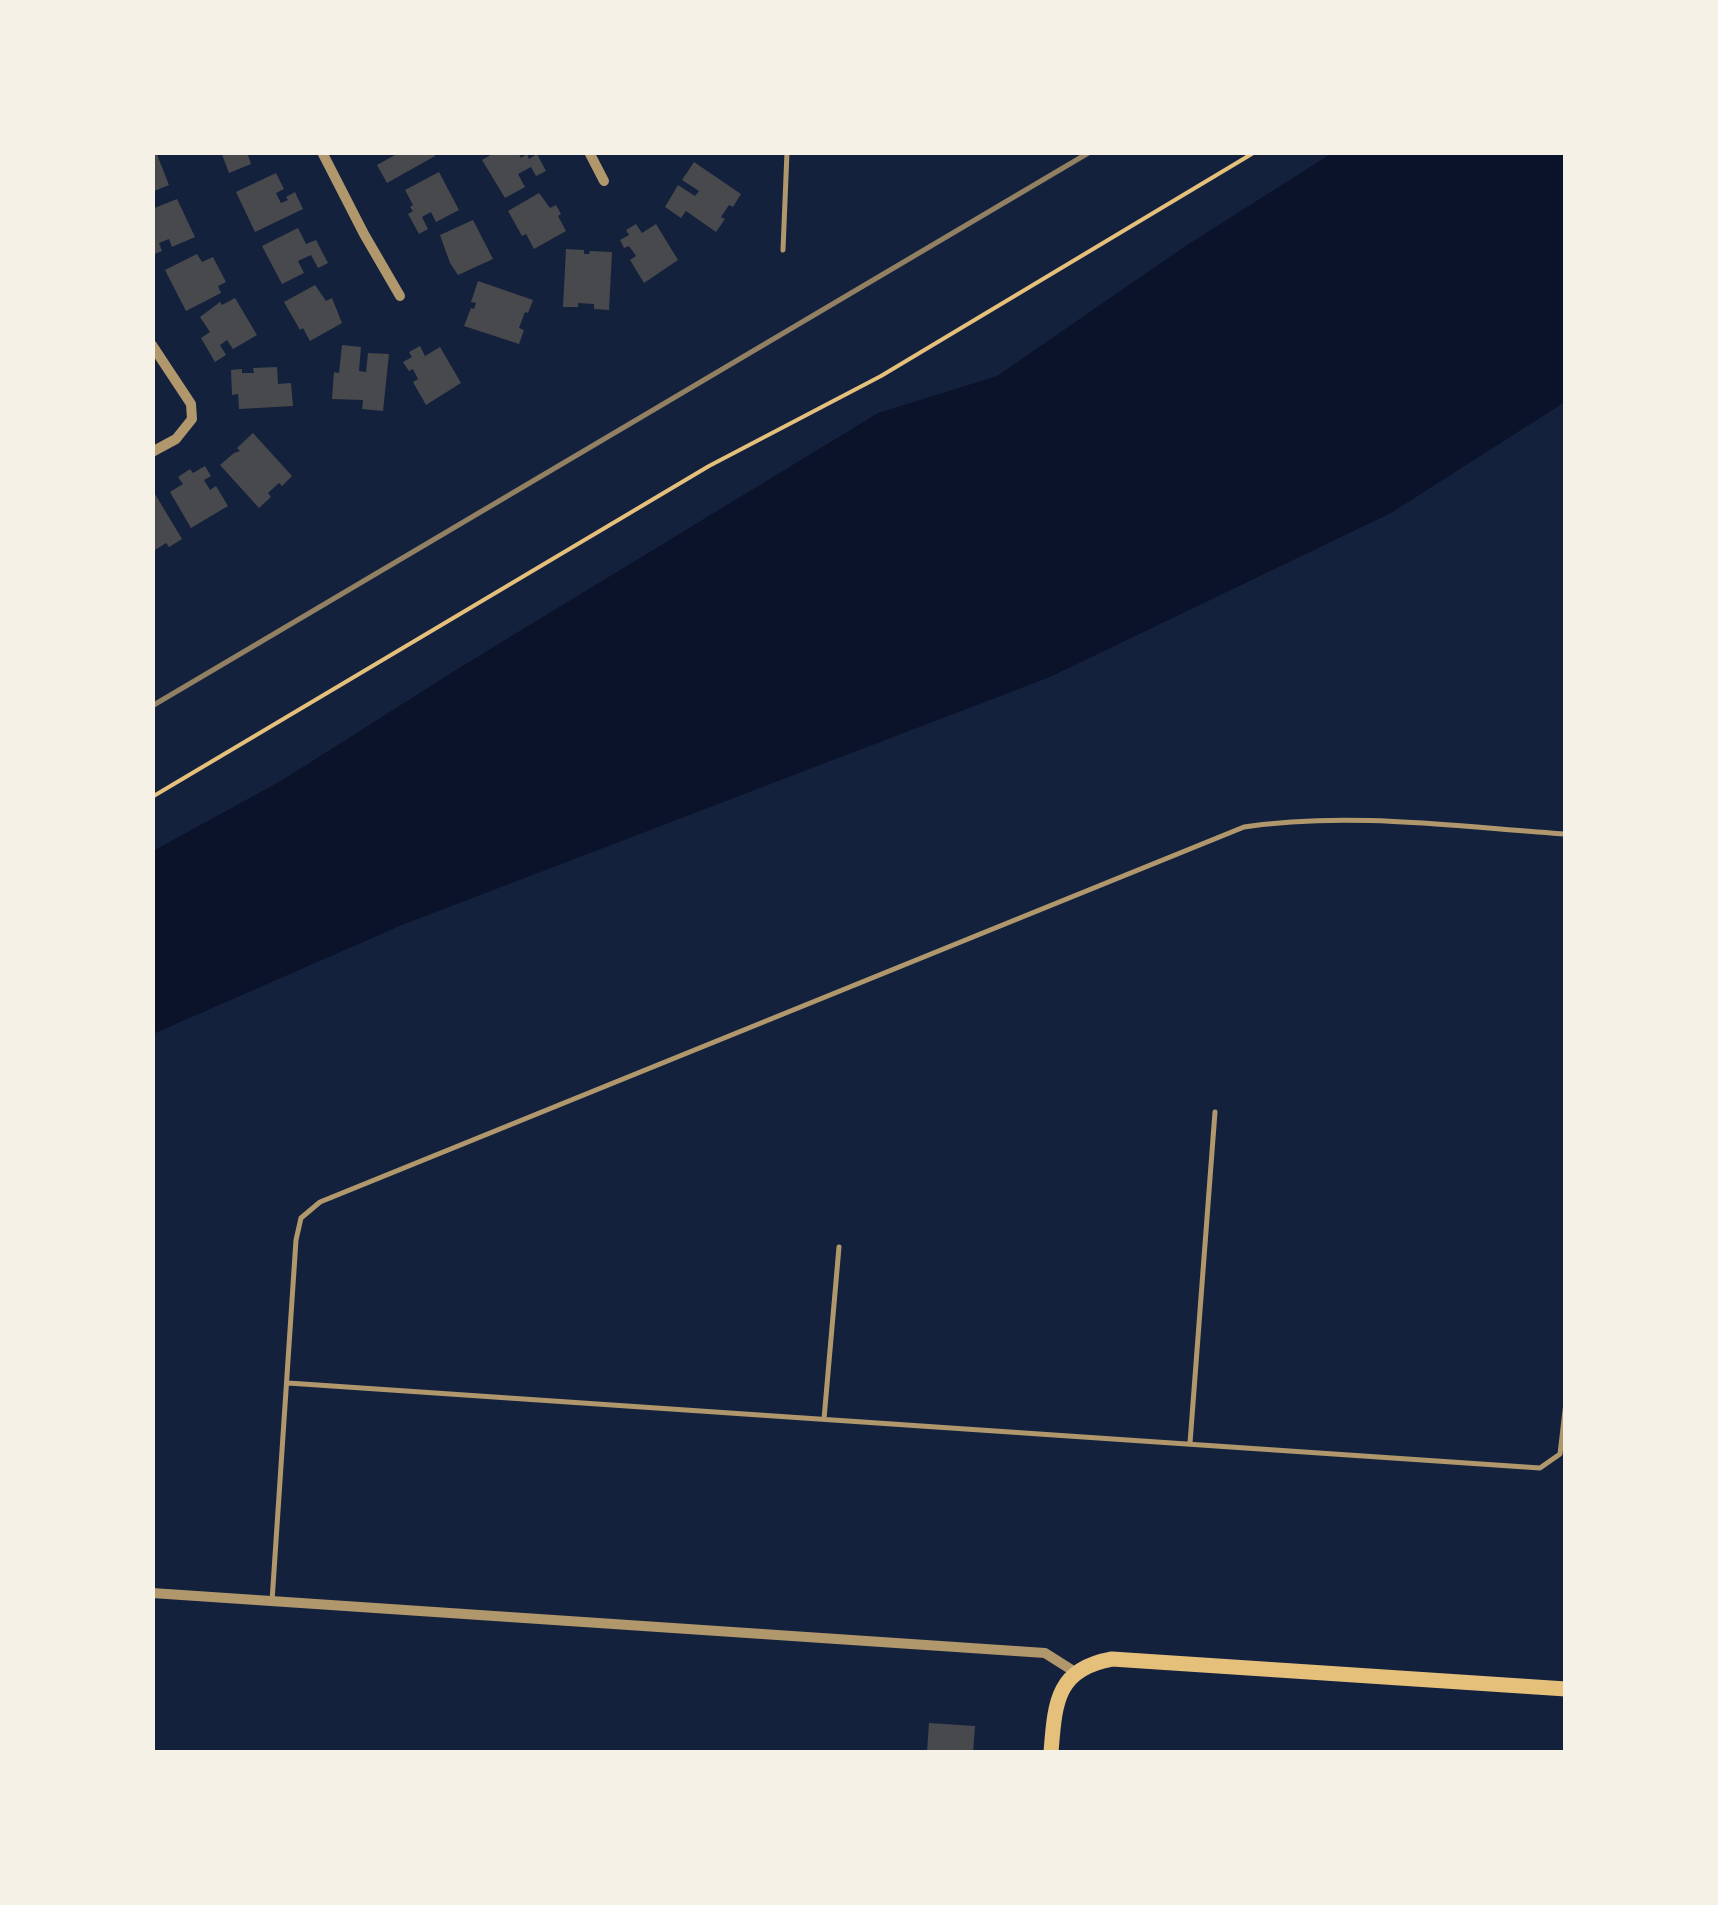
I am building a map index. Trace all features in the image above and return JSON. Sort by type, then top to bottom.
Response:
[{"type":"main road","points":[[1051,1752],[1059,1696],[1075,1672],[1094,1662],[1112,1660],[1566,1690]]},
{"type":"street","points":[[322,152],[400,296]]},
{"type":"street","points":[[589,152],[604,181]]},
{"type":"street","points":[[152,345],[191,404],[192,419],[176,439],[152,452]]},
{"type":"street","points":[[152,1592],[1045,1653],[1075,1672]]},
{"type":"lane","points":[[783,250],[787,152]]},
{"type":"lane","points":[[272,1601],[296,1240],[302,1218],[320,1202],[1244,827],[1283,821],[1348,820],[1566,834]]},
{"type":"lane","points":[[1190,1443],[1215,1112]]},
{"type":"lane","points":[[824,1418],[839,1247]]},
{"type":"lane","points":[[287,1383],[1540,1468],[1560,1454],[1566,1402]]},
{"type":"path","points":[[152,796],[692,476],[881,376],[1255,152]]},
{"type":"water","points":[[1332,153],[1565,153],[1565,402],[1391,513],[1050,677],[402,925],[153,1034],[153,851],[284,779],[878,413],[997,376],[1184,247]]},
{"type":"building","points":[[152,152],[156,152],[169,185],[152,192]]},
{"type":"building","points":[[221,152],[247,152],[251,164],[229,173]]},
{"type":"building","points":[[394,152],[433,152],[435,156],[387,183],[377,165]]},
{"type":"building","points":[[496,152],[518,152],[521,158],[527,154],[529,159],[537,154],[546,171],[536,176],[531,167],[518,174],[525,187],[505,198],[482,160]]},
{"type":"building","points":[[694,162],[741,194],[721,217],[725,219],[716,232],[686,211],[681,218],[665,207],[678,185],[695,196],[699,191],[682,180]]},
{"type":"building","points":[[439,172],[459,210],[436,222],[431,212],[422,217],[428,229],[419,234],[408,214],[413,205],[405,190]]},
{"type":"building","points":[[276,173],[284,189],[276,193],[281,203],[295,192],[303,209],[255,232],[236,192]]},
{"type":"building","points":[[539,193],[550,208],[556,205],[566,231],[534,249],[508,211]]},
{"type":"building","points":[[177,199],[195,237],[172,247],[169,239],[159,243],[162,251],[152,255],[152,209]]},
{"type":"building","points":[[473,220],[493,259],[458,275],[440,235]]},
{"type":"building","points":[[636,224],[642,233],[656,224],[678,260],[644,283],[630,260],[636,256],[620,240]]},
{"type":"building","points":[[298,228],[306,244],[316,240],[328,263],[318,268],[311,255],[298,261],[304,273],[282,284],[262,246]]},
{"type":"building","points":[[566,249],[584,250],[584,254],[612,252],[609,310],[594,309],[594,304],[563,307]]},
{"type":"building","points":[[197,254],[202,262],[213,257],[226,282],[218,286],[221,293],[186,311],[165,270]]},
{"type":"building","points":[[478,281],[533,300],[519,328],[524,330],[519,344],[464,326],[476,303],[471,302]]},
{"type":"building","points":[[315,285],[326,301],[332,298],[342,323],[310,341],[284,302]]},
{"type":"building","points":[[235,298],[257,335],[233,349],[227,340],[220,345],[226,355],[215,362],[201,338],[210,332],[200,317],[220,302],[222,305]]},
{"type":"building","points":[[342,345],[361,347],[359,371],[366,372],[368,353],[389,354],[383,411],[362,409],[363,400],[332,399]]},
{"type":"building","points":[[420,346],[425,356],[440,347],[461,383],[426,405],[413,382],[418,379],[413,369],[409,371],[403,362],[412,357],[409,352]]},
{"type":"building","points":[[277,367],[278,384],[291,383],[293,406],[239,409],[238,394],[232,395],[231,370],[254,373],[253,368]]},
{"type":"building","points":[[253,433],[292,476],[268,493],[271,497],[259,508],[220,465],[240,451],[237,448]]},
{"type":"building","points":[[205,466],[211,476],[204,480],[210,490],[216,486],[228,506],[191,528],[170,492],[183,484],[178,477]]},
{"type":"building","points":[[152,489],[182,539],[152,552]]},
{"type":"building","points":[[929,1723],[975,1726],[973,1752],[927,1752]]},
{"type":"railway","points":[[152,706],[1090,152]]}]
